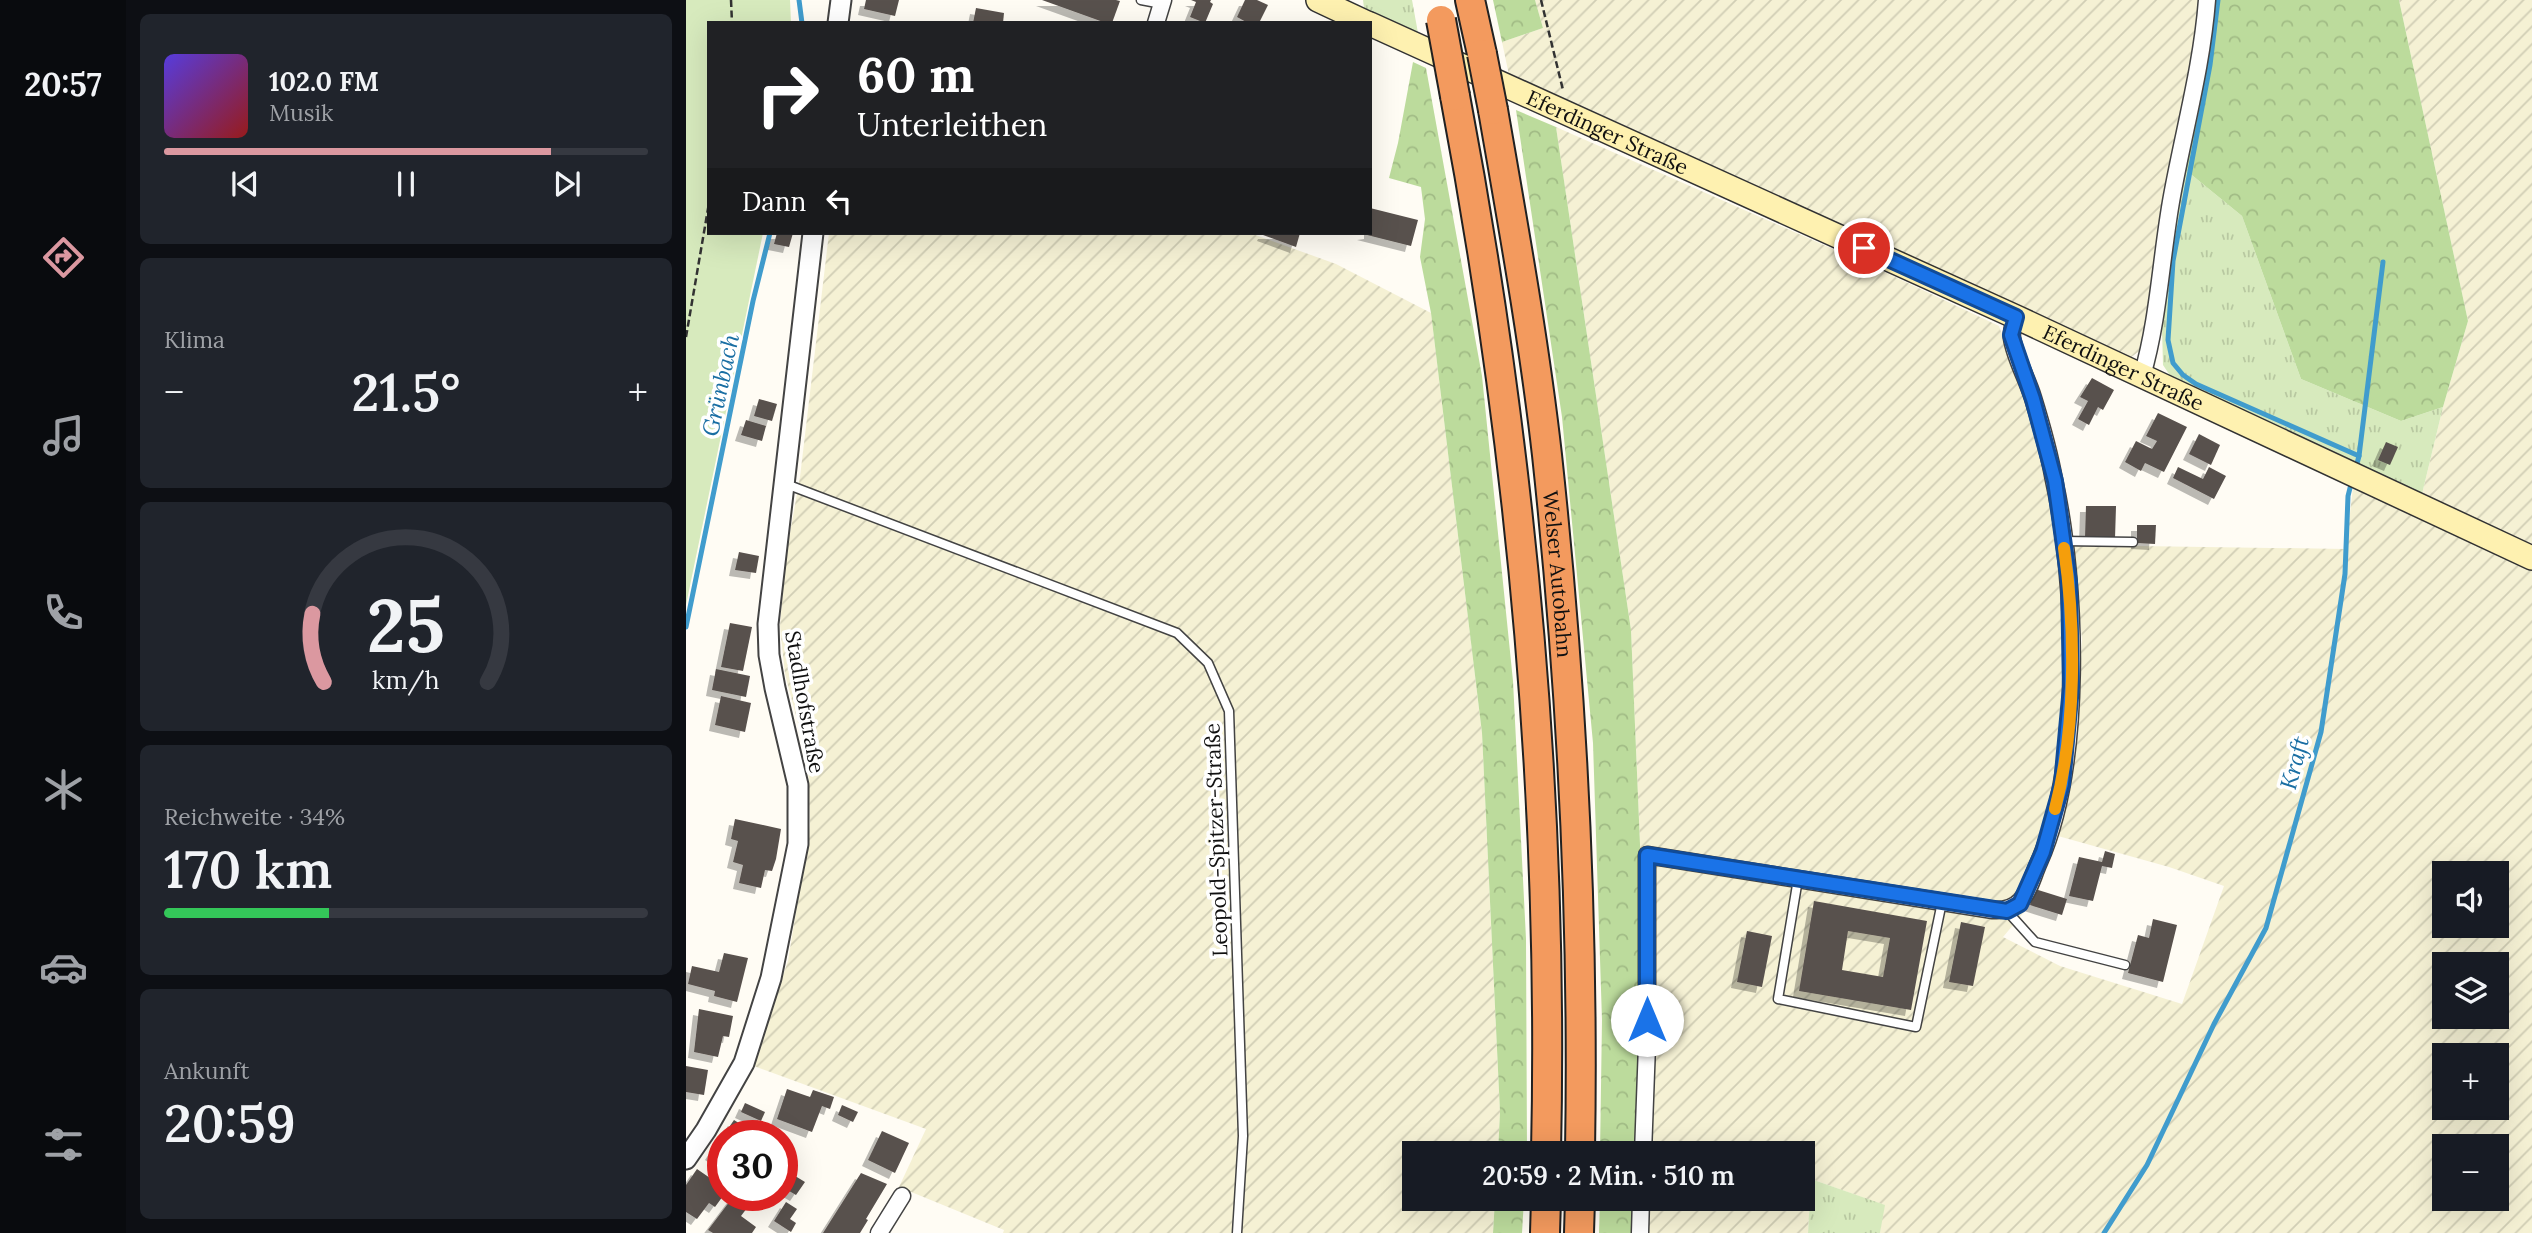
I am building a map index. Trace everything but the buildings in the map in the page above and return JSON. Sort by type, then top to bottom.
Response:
[{"type":"highway","name":"Welser Autobahn","points":[[1470,0],[1493,110],[1523,283],[1562,607],[1575,790],[1581,955],[1580,1141]]},
{"type":"highway","name":"Welser Autobahn","points":[[1438,10],[1481,232],[1520,524],[1532,661],[1547,953],[1546,1141]]},
{"type":"highway","points":[[1545,1233],[1546,1211]]},
{"type":"highway","points":[[1579,1233],[1580,1211]]},
{"type":"main road","name":"Eferdinger Straße","points":[[1318,0],[1364,21]]},
{"type":"main road","name":"Eferdinger Straße","points":[[1372,25],[2016,317],[2532,558]]},
{"type":"street","points":[[839,21],[841,0]]},
{"type":"street","points":[[2142,376],[2156,313],[2172,194],[2204,38],[2207,0]]},
{"type":"street","points":[[1157,21],[1163,2]]},
{"type":"street","name":"Stadlhofstraße","points":[[686,1159],[706,1130],[744,1063],[771,978],[798,844],[798,785],[771,666],[768,624],[813,235]]},
{"type":"street","points":[[1643,1141],[1647,1045],[1647,855],[2007,911],[2020,904],[2043,852],[2062,784],[2071,687],[2069,582],[2063,541],[2052,469],[2033,399],[2011,335],[2016,317]]},
{"type":"street","points":[[879,1233],[902,1196]]},
{"type":"street","points":[[1640,1233],[1641,1211]]},
{"type":"lane","points":[[1141,0],[1163,2]]},
{"type":"lane","name":"Leopold-Spitzer-Straße","points":[[783,483],[1177,633],[1208,663],[1229,711],[1243,1136],[1237,1233]]},
{"type":"lane","points":[[2063,541],[2133,542]]},
{"type":"lane","points":[[1798,878],[1778,999],[1916,1027],[1942,902]]},
{"type":"lane","points":[[2007,911],[2035,942],[2125,965]]},
{"type":"path","points":[[731,0],[733,21]]},
{"type":"path","points":[[1541,0],[1563,92],[1559,110]]},
{"type":"path","points":[[686,337],[707,215]]},
{"type":"shaded area","points":[[1535,0],[2200,0],[2197,38],[2145,347],[2130,358],[1578,104],[1509,75],[1502,42],[1543,28]]},
{"type":"shaded area","points":[[2399,0],[2532,0],[2532,544],[2422,494],[2468,321]]},
{"type":"shaded area","points":[[1556,127],[1876,268],[1999,326],[2039,439],[2057,544],[2064,689],[2054,781],[2044,831],[2018,893],[2011,902],[2030,905],[2003,937],[2060,966],[2182,1004],[2224,886],[2169,867],[2058,836],[2070,784],[2082,640],[2073,545],[2346,549],[2353,487],[2532,571],[2532,1233],[1880,1233],[1884,1205],[1815,1180],[1815,1141],[1638,1141],[1640,844],[1631,630]]},
{"type":"shaded area","points":[[829,235],[1256,235],[1336,264],[1431,313],[1482,733],[1500,1112],[1499,1141],[1402,1141],[1402,1211],[1494,1211],[1493,1233],[1003,1233],[1004,1230],[899,1187],[926,1129],[751,1065],[788,961],[810,826],[808,761],[785,674],[780,626],[785,561],[800,477]]},
{"type":"shaded area","points":[[1636,1211],[1809,1211],[1808,1233],[1635,1233]]},
{"type":"green space","points":[[686,0],[790,0],[791,21],[707,21],[707,235],[763,235],[686,605]]},
{"type":"green space","points":[[1363,0],[1412,0],[1418,33],[1364,8]]},
{"type":"green space","points":[[1493,0],[1535,0],[1543,28],[1502,42]]},
{"type":"green space","points":[[2214,0],[2399,0],[2468,321],[2443,407],[2401,421],[2301,379],[2242,216],[2182,167]]},
{"type":"green space","points":[[1413,62],[1426,68],[1482,376],[1513,681],[1526,939],[1527,1141],[1499,1141],[1500,1112],[1482,733],[1431,313],[1420,257],[1425,219],[1421,187],[1389,178]]},
{"type":"green space","points":[[1516,110],[1556,127],[1631,630],[1640,844],[1638,1141],[1600,1141],[1602,1020],[1593,743],[1562,417]]},
{"type":"green space","points":[[2182,167],[2242,216],[2301,379],[2401,421],[2443,407],[2422,494],[2175,383],[2163,365],[2162,329],[2166,258]]},
{"type":"green space","points":[[1815,1180],[1885,1205],[1880,1233],[1808,1233],[1809,1211],[1815,1211]]},
{"type":"green space","points":[[1494,1211],[1523,1211],[1522,1233],[1493,1233]]},
{"type":"green space","points":[[1600,1211],[1636,1211],[1635,1233],[1599,1233]]},
{"type":"waterway","name":"Grünbach","points":[[799,0],[802,21]]},
{"type":"waterway","points":[[2218,0],[2210,65],[2173,261],[2168,340],[2173,363],[2183,375],[2196,384],[2359,456]]},
{"type":"waterway","name":"Grünbach","points":[[686,627],[753,301],[770,235]]},
{"type":"waterway","name":"Kraft","points":[[2355,471],[2383,262]]},
{"type":"waterway","name":"Kraft","points":[[2104,1233],[2147,1165],[2214,1024],[2266,928],[2321,732],[2345,574],[2348,496],[2352,480]]},
{"type":"slow traffic","points":[[2055,809],[2062,784],[2071,687],[2069,582],[2064,548]]},
{"type":"route","points":[[1647,1020],[1647,855],[2007,911],[2020,904],[2043,852],[2062,784],[2071,687],[2069,582],[2055,481],[2033,399],[2011,335],[2016,317],[1864,248]]}]
